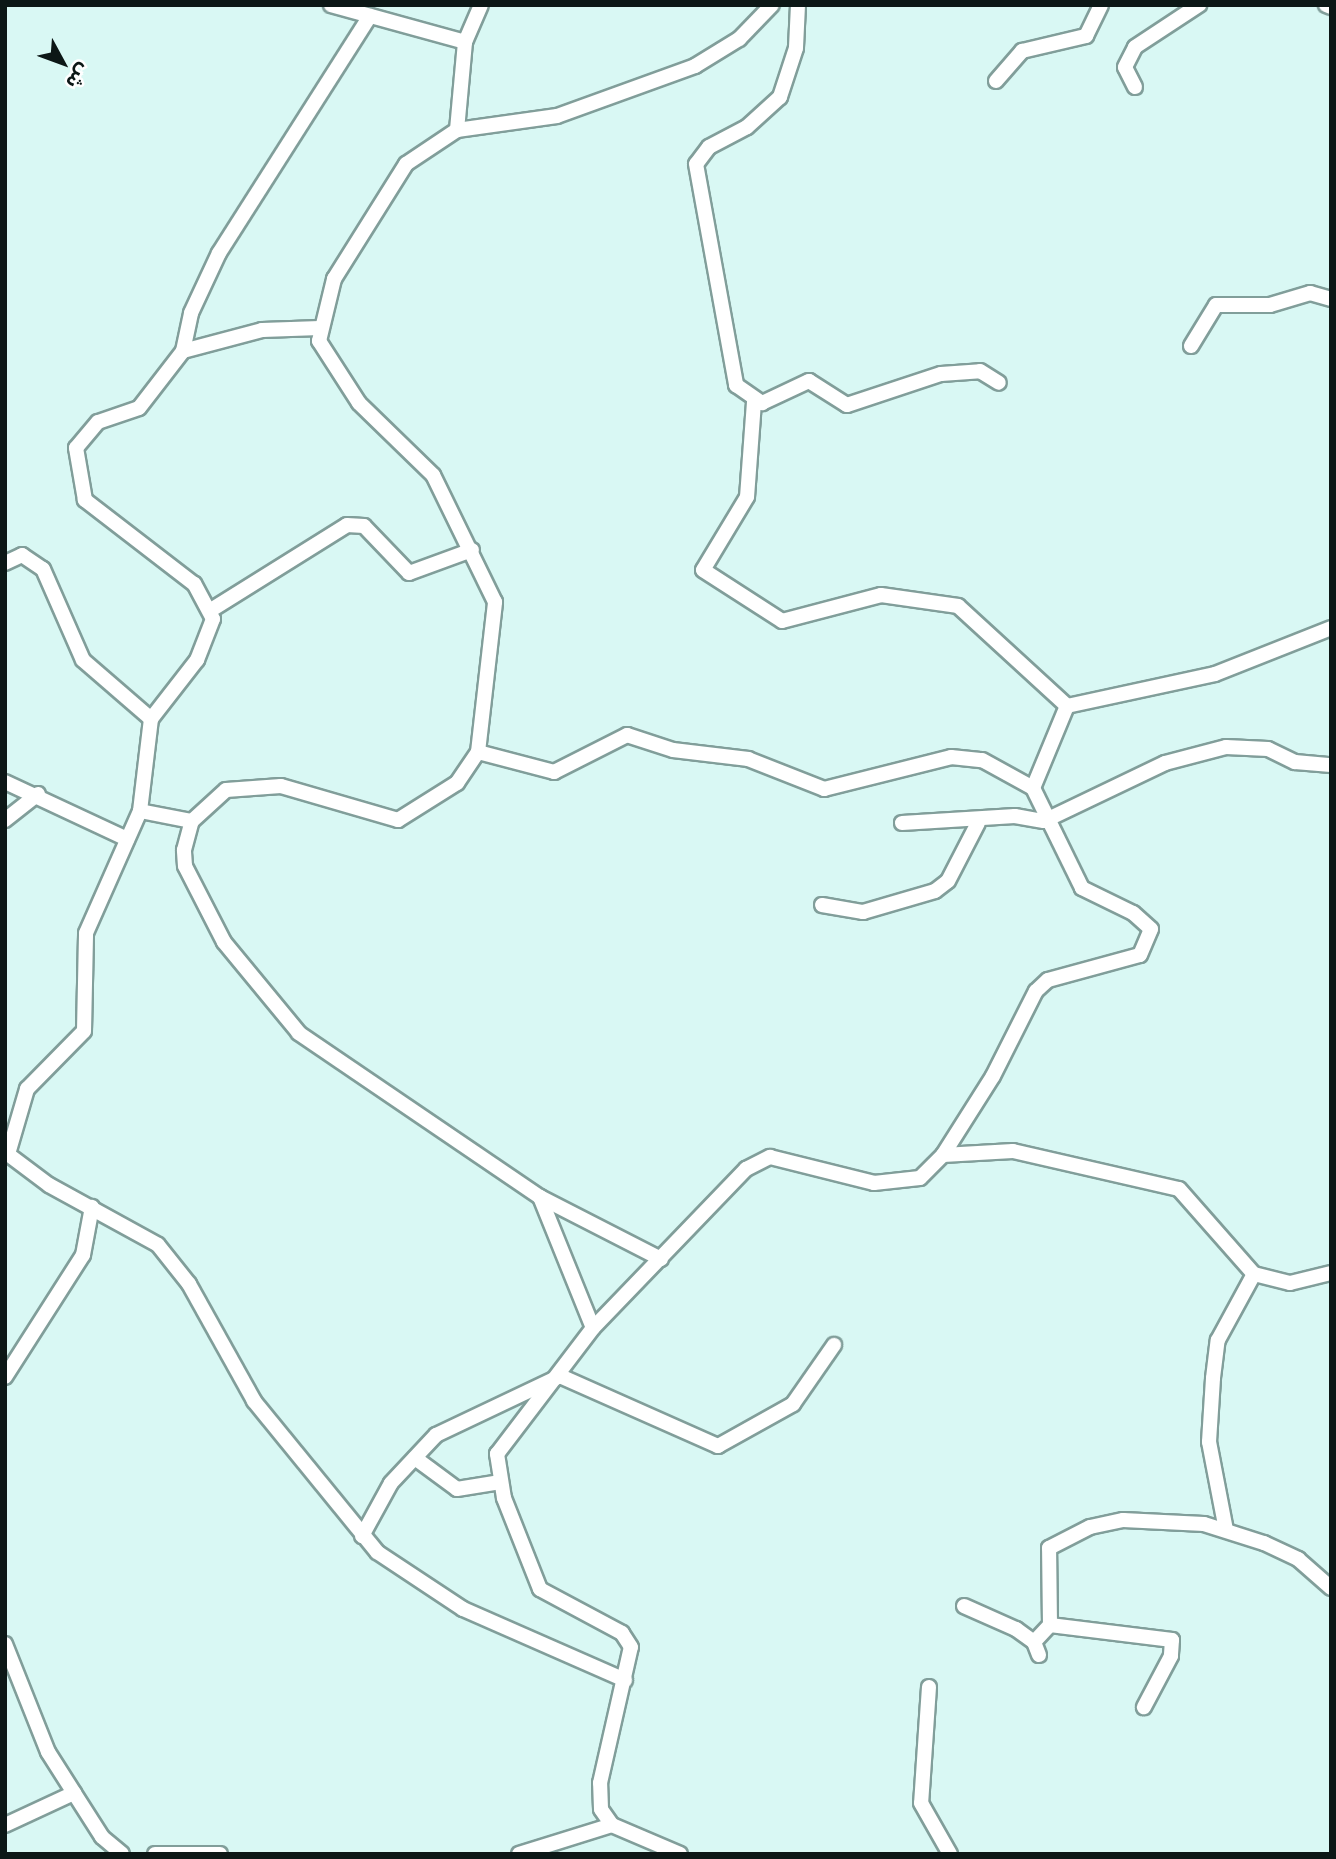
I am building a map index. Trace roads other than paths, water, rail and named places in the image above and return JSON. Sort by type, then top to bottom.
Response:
[{"type":"street","points":[[331,5],[465,42]]},
{"type":"street","points":[[457,130],[465,42],[481,5]]},
{"type":"street","points":[[661,1259],[540,1197],[323,1052],[273,1006],[224,942],[185,866],[192,821],[226,790],[258,783],[398,820],[457,783],[478,752],[497,620],[471,550],[433,475],[335,374],[320,328],[334,279],[406,164],[457,130],[557,116],[695,66],[739,39],[772,5]]},
{"type":"street","points":[[798,5],[796,48],[780,97],[747,127],[709,147],[696,164],[727,364],[741,393],[754,402],[768,402],[809,381],[847,405],[941,374],[981,371],[999,383]]},
{"type":"street","points":[[996,81],[1030,47],[1086,36],[1101,5]]},
{"type":"street","points":[[1135,87],[1125,67],[1135,47],[1199,5]]},
{"type":"street","points":[[1326,5],[1331,7]]},
{"type":"street","points":[[211,610],[194,584],[153,548],[85,500],[76,471],[76,448],[90,427],[132,414],[183,351],[191,313],[219,253],[370,16]]},
{"type":"street","points":[[1191,345],[1216,305],[1270,305],[1310,293],[1331,299]]},
{"type":"street","points":[[183,351],[262,330],[320,328]]},
{"type":"street","points":[[754,402],[747,496],[740,516],[704,560],[710,576],[782,621],[881,595],[958,606],[1067,706]]},
{"type":"street","points":[[471,550],[409,573],[364,526],[347,525],[211,610],[197,660],[151,719],[140,811],[86,933],[84,1031],[27,1090],[6,1153],[92,1207],[144,1233],[171,1260],[254,1401],[362,1536],[400,1570],[463,1609],[625,1680]]},
{"type":"street","points":[[5,563],[22,555],[43,569],[87,666],[151,719]]},
{"type":"street","points":[[1067,706],[1215,674],[1331,628]]},
{"type":"street","points":[[680,1854],[612,1825],[598,1801],[625,1680],[629,1640],[540,1589],[500,1482],[502,1441],[560,1376],[593,1328],[759,1160],[893,1184],[920,1178],[943,1155],[1036,991],[1048,980],[1129,961],[1150,938],[1141,918],[1082,888],[1044,821],[1033,788],[1067,706]]},
{"type":"street","points":[[478,752],[554,772],[627,735],[673,750],[748,758],[824,789],[951,757],[982,760],[1033,788]]},
{"type":"street","points":[[902,823],[978,823],[1015,816],[1044,821],[1194,753],[1253,746],[1305,765],[1331,765]]},
{"type":"street","points":[[5,782],[38,794],[127,839]]},
{"type":"street","points":[[5,820],[38,794]]},
{"type":"street","points":[[140,811],[192,821]]},
{"type":"street","points":[[821,905],[863,912],[935,891],[948,881],[978,823]]},
{"type":"street","points":[[943,1155],[1013,1151],[1178,1189],[1254,1274],[1290,1283],[1331,1273]]},
{"type":"street","points":[[540,1197],[593,1328]]},
{"type":"street","points":[[5,1377],[83,1255],[92,1207]]},
{"type":"street","points":[[1226,1530],[1209,1442],[1213,1378],[1218,1340],[1254,1274]]},
{"type":"street","points":[[362,1536],[391,1483],[449,1428],[560,1376],[718,1446],[793,1404],[834,1345]]},
{"type":"street","points":[[415,1458],[457,1489],[500,1482]]},
{"type":"street","points":[[964,1606],[1037,1649],[1050,1625],[1048,1553],[1055,1542],[1123,1520],[1226,1530],[1282,1549],[1331,1588]]},
{"type":"street","points":[[1050,1625],[1170,1638],[1171,1656],[1144,1707]]},
{"type":"street","points":[[5,1644],[48,1752],[102,1837],[122,1854]]},
{"type":"street","points":[[929,1687],[921,1803],[950,1854]]},
{"type":"street","points":[[5,1825],[74,1793]]},
{"type":"street","points":[[519,1854],[612,1825]]},
{"type":"street","points":[[155,1854],[220,1854]]}]
